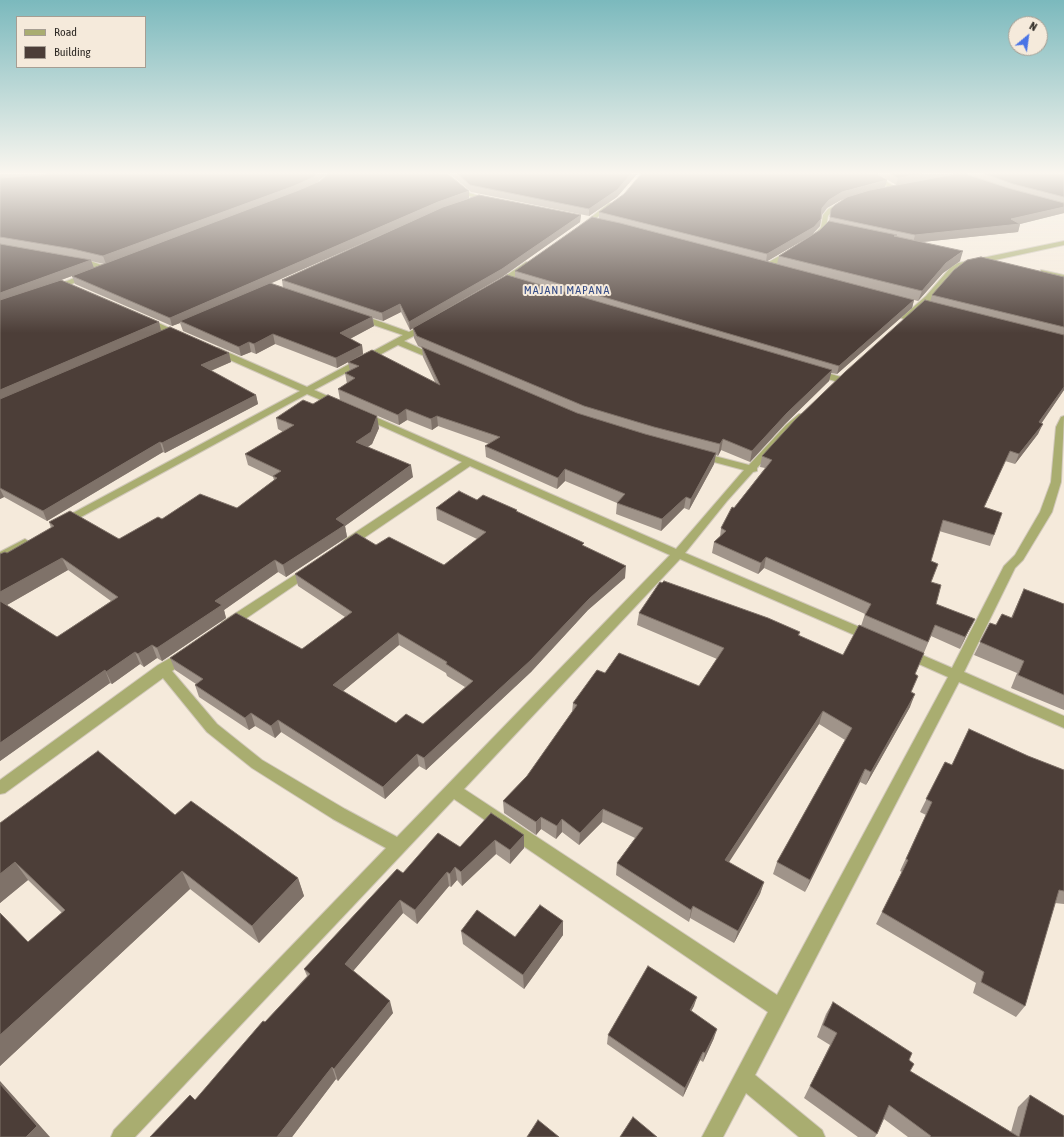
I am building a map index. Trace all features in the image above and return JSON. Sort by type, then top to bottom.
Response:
[{"type":"street","points":[[571,234],[579,227]]},
{"type":"street","points":[[809,241],[828,227]]},
{"type":"street","points":[[898,325],[921,305],[961,265],[1064,243]]},
{"type":"street","points":[[782,270],[764,265],[797,249]]},
{"type":"street","points":[[492,288],[538,257]]},
{"type":"street","points":[[966,257],[1008,264]]},
{"type":"street","points":[[43,292],[111,267],[68,258]]},
{"type":"street","points":[[1036,270],[1064,277]]},
{"type":"street","points":[[506,280],[520,284]]},
{"type":"street","points":[[64,284],[78,291]]},
{"type":"street","points":[[350,314],[410,335]]},
{"type":"street","points":[[136,316],[193,341]]},
{"type":"street","points":[[58,526],[437,320]]},
{"type":"street","points":[[158,338],[186,325]]},
{"type":"street","points":[[398,342],[446,362]]},
{"type":"street","points":[[207,347],[883,643]]},
{"type":"street","points":[[803,368],[838,379]]},
{"type":"street","points":[[121,1137],[400,847],[678,554],[752,468],[789,427],[814,403]]},
{"type":"street","points":[[712,1137],[956,674],[991,601],[1010,566],[1019,556],[1049,506],[1056,482],[1061,427],[1064,419]]},
{"type":"street","points":[[686,451],[752,468]]},
{"type":"street","points":[[339,549],[470,461]]},
{"type":"street","points":[[0,557],[32,540]]},
{"type":"street","points":[[215,633],[320,563]]},
{"type":"street","points":[[0,788],[163,669],[196,647]]},
{"type":"street","points":[[898,649],[1064,722]]},
{"type":"street","points":[[163,669],[212,728],[256,764],[339,814],[400,847]]},
{"type":"street","points":[[453,790],[779,1008]]},
{"type":"street","points":[[743,1078],[815,1137]]},
{"type":"building","points":[[0,227],[182,227],[103,256],[73,249],[0,237]]},
{"type":"building","points":[[201,227],[380,227],[170,318],[72,276]]},
{"type":"building","points":[[399,227],[563,227],[502,269],[409,322],[400,304],[382,313],[282,280]]},
{"type":"building","points":[[578,227],[636,227],[914,300],[839,366],[515,271]]},
{"type":"building","points":[[659,227],[814,227],[767,254]]},
{"type":"building","points":[[823,227],[858,227],[963,251],[946,263],[922,291],[779,256]]},
{"type":"building","points":[[878,227],[991,227],[915,235]]},
{"type":"building","points":[[0,244],[91,260],[0,293]]},
{"type":"building","points":[[981,257],[1064,277],[1064,327],[932,295],[954,270],[967,260]]},
{"type":"building","points":[[507,275],[832,370],[787,413],[752,451],[723,439],[720,444],[654,427],[584,406],[417,336],[413,328]]},
{"type":"building","points":[[61,280],[159,322],[0,390],[0,300]]},
{"type":"building","points":[[270,283],[372,317],[340,333],[362,345],[336,358],[273,334],[254,344],[249,342],[239,347],[180,321]]},
{"type":"building","points":[[925,300],[1064,335],[1064,387],[1039,422],[1043,424],[1019,454],[1010,451],[984,507],[1002,513],[994,535],[943,520],[931,561],[938,564],[931,582],[941,585],[936,604],[975,619],[965,637],[935,625],[928,642],[865,615],[871,604],[766,557],[761,563],[714,542],[726,531],[721,528],[732,507],[734,508],[772,460],[762,456],[795,420],[845,372]]},
{"type":"building","points":[[170,327],[229,353],[201,365],[256,395],[162,443],[160,442],[43,511],[0,488],[0,399]]},
{"type":"building","points":[[422,347],[577,413],[645,434],[716,453],[691,499],[686,497],[662,519],[617,503],[625,494],[565,469],[558,478],[485,446],[500,437],[437,416],[431,419],[406,409],[398,415],[338,389],[355,378],[345,373],[359,366],[348,362],[372,350],[440,385]]},
{"type":"building","points":[[328,395],[377,416],[371,432],[356,442],[411,465],[336,519],[345,525],[283,565],[275,560],[215,601],[222,605],[157,648],[152,645],[138,654],[135,652],[106,672],[105,670],[0,743],[0,601],[57,637],[118,597],[62,558],[0,592],[0,554],[5,552],[7,553],[54,526],[49,522],[70,511],[119,539],[158,517],[162,519],[200,494],[237,508],[277,478],[273,476],[281,471],[245,454],[294,425],[276,418],[303,400],[313,404]]},
{"type":"building","points":[[459,491],[477,500],[483,495],[584,543],[582,545],[626,566],[589,599],[531,660],[424,758],[417,754],[383,787],[278,720],[271,726],[251,713],[245,718],[195,685],[203,679],[170,658],[236,613],[302,649],[352,612],[295,574],[356,533],[376,545],[389,537],[444,565],[486,532],[436,508]],"holes":[[[398,633],[447,662],[446,664],[473,681],[423,724],[406,714],[396,723],[333,685]]]},
{"type":"building","points":[[664,581],[768,618],[800,632],[798,635],[843,655],[859,625],[924,653],[915,674],[918,676],[911,692],[915,694],[871,772],[865,769],[810,880],[777,862],[852,728],[823,711],[725,860],[764,882],[738,931],[693,906],[691,910],[617,863],[643,828],[603,809],[580,833],[562,819],[557,826],[541,817],[536,822],[503,801],[527,776],[577,705],[573,703],[597,670],[605,673],[619,653],[699,686],[724,648],[639,613],[660,582],[662,583]]},
{"type":"building","points":[[1024,589],[1064,604],[1064,695],[1018,675],[1024,661],[980,642],[990,623],[996,625],[1002,614],[1012,618]]},
{"type":"building","points":[[969,729],[1028,756],[1064,770],[1064,891],[1059,890],[1025,1006],[981,982],[984,972],[882,912],[908,860],[906,859],[932,802],[926,799],[945,762],[952,765]]},
{"type":"building","points":[[98,751],[175,815],[191,801],[298,878],[252,926],[182,871],[0,1035],[0,913],[28,942],[65,910],[15,862],[0,874],[0,823]]},
{"type":"building","points":[[491,813],[524,835],[510,850],[495,840],[461,872],[455,867],[450,874],[447,872],[415,910],[400,900],[345,964],[390,1001],[334,1069],[332,1067],[277,1137],[150,1137],[190,1095],[195,1100],[263,1021],[265,1022],[310,974],[304,969],[397,869],[403,873],[438,833],[460,847]]},
{"type":"building","points":[[540,905],[563,921],[523,975],[461,931],[477,910],[515,937]]},
{"type":"building","points":[[648,966],[697,997],[690,1010],[717,1029],[705,1053],[703,1052],[685,1088],[608,1035]]},
{"type":"building","points":[[833,1002],[912,1053],[909,1060],[914,1064],[910,1071],[1019,1137],[930,1137],[931,1136],[889,1105],[877,1134],[810,1086],[837,1033],[823,1025]]},
{"type":"building","points":[[0,1084],[37,1126],[26,1137],[0,1137]]},
{"type":"building","points":[[1030,1095],[1064,1116],[1064,1137],[1019,1137]]},
{"type":"building","points":[[633,1117],[657,1137],[620,1137]]},
{"type":"building","points":[[538,1120],[559,1137],[527,1137]]},
{"type":"district","name":"MAJANI MAPANA","points":[[567,290]]}]
